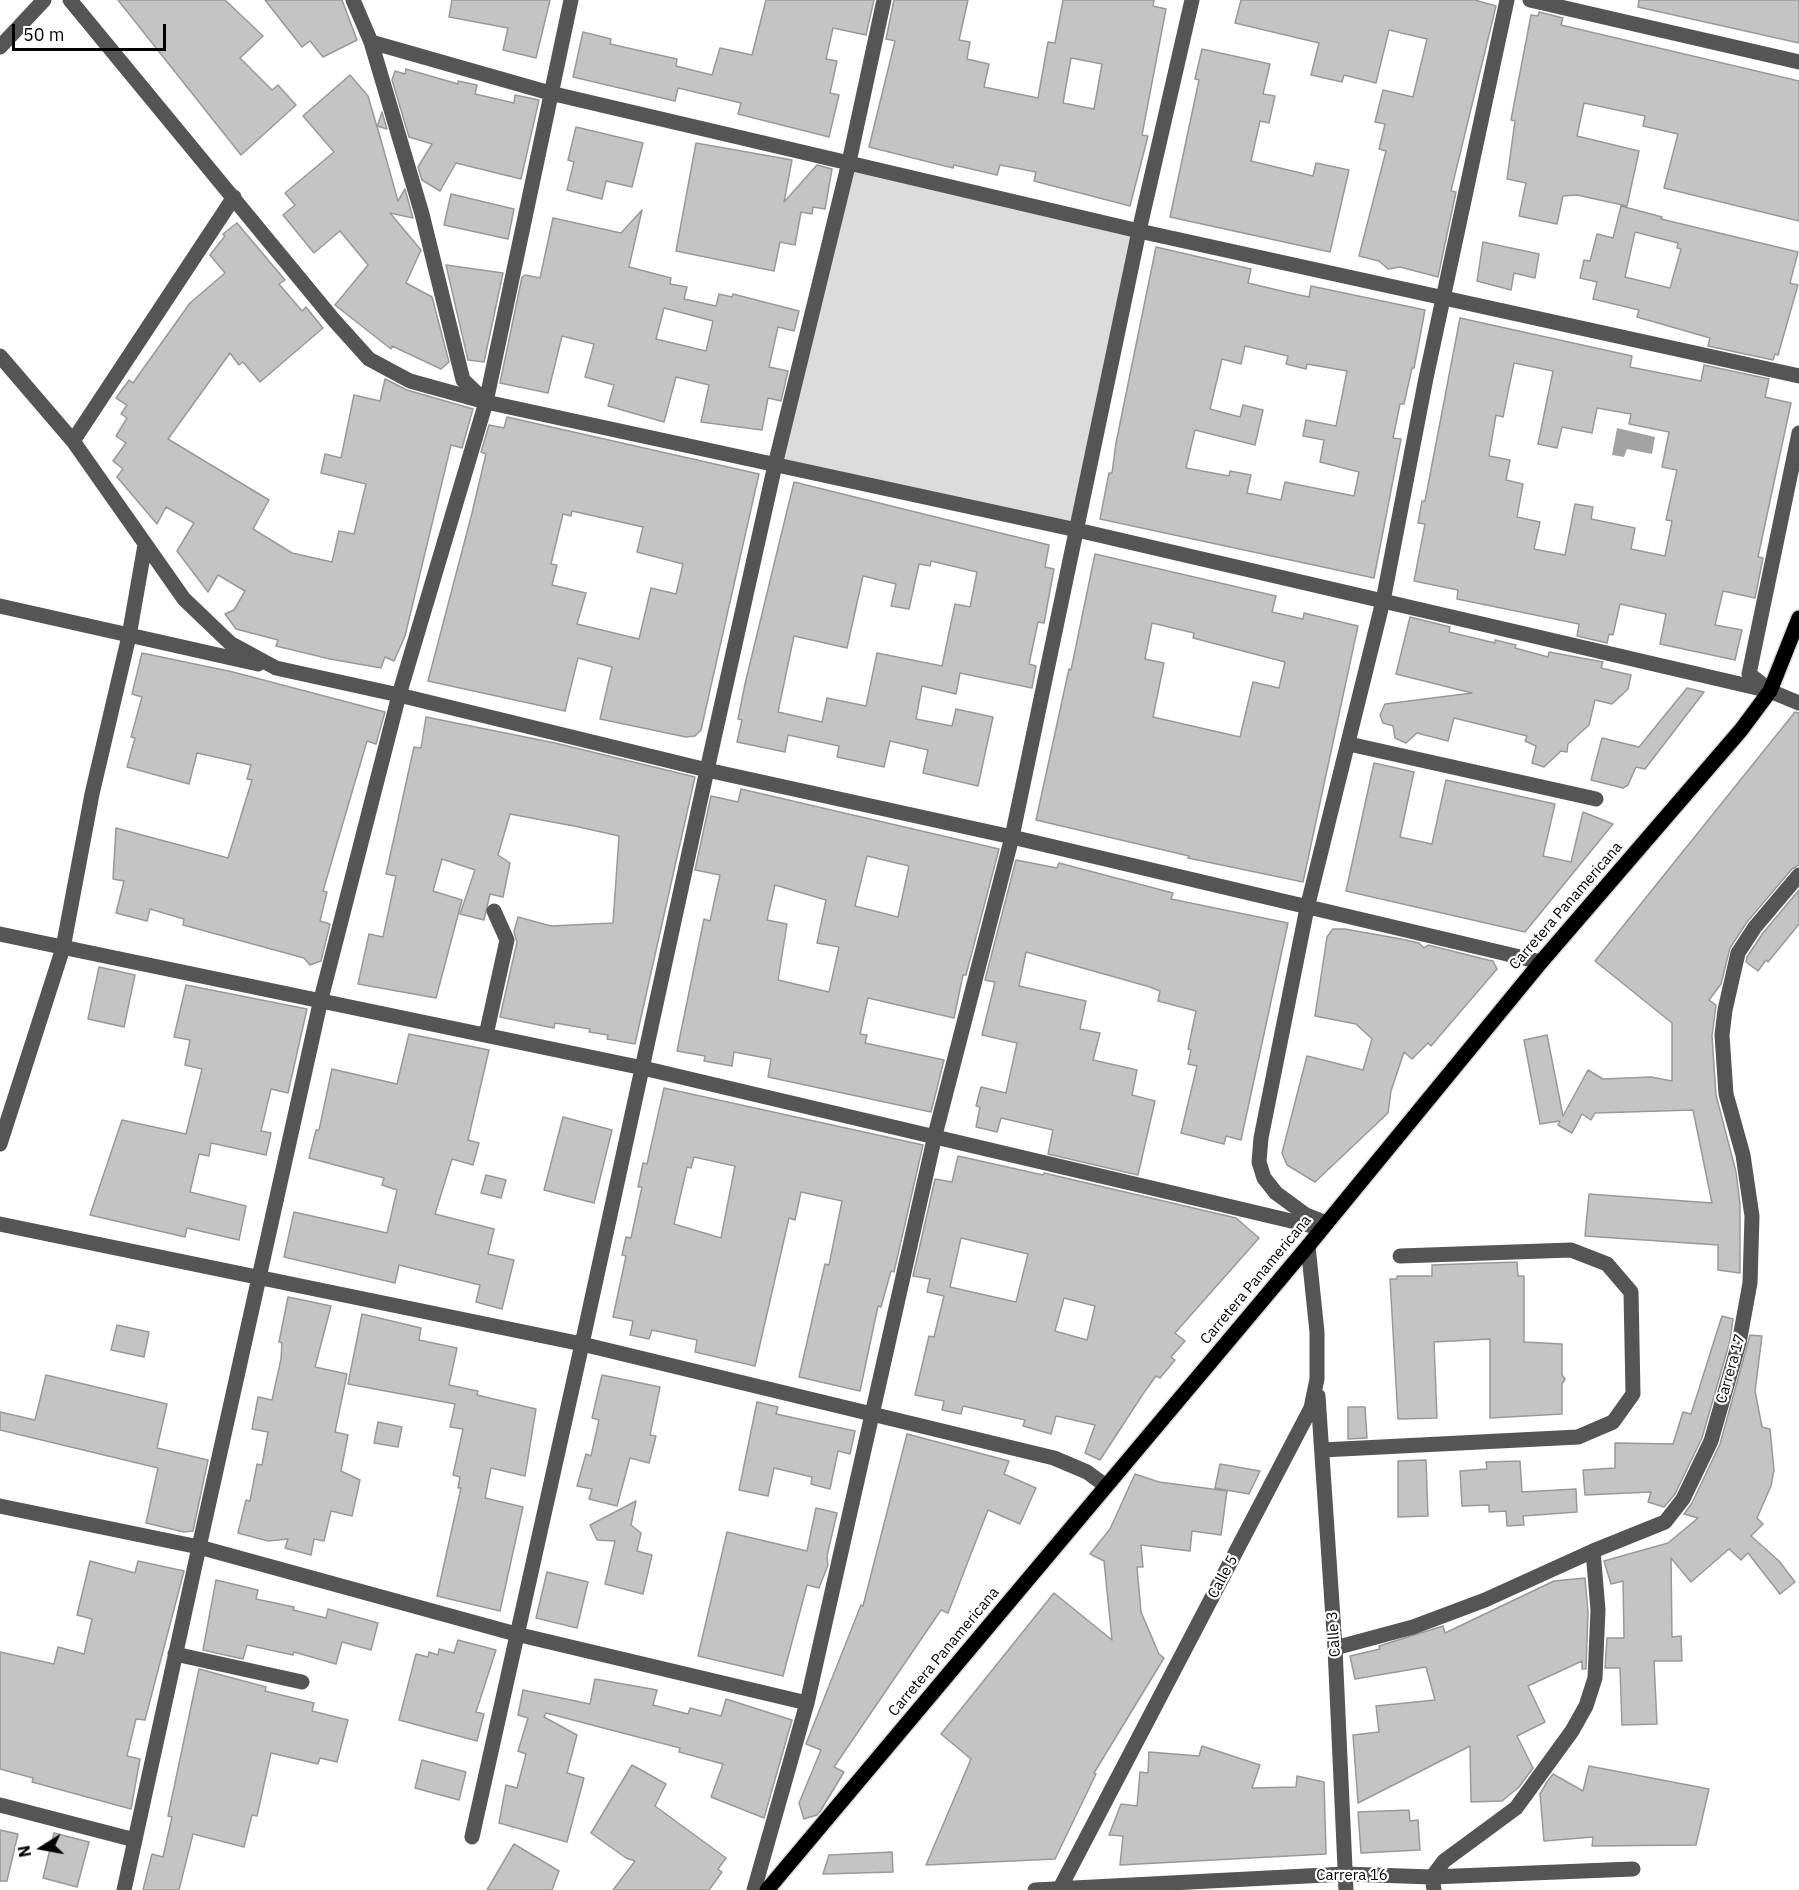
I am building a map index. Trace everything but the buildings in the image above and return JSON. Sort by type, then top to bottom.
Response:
[{"type":"main road","name":"Carretera Panamericana","points":[[767,1890],[1308,1246],[1541,962],[1741,730],[1770,691],[1799,618]]},
{"type":"street","points":[[0,47],[44,0]]},
{"type":"street","points":[[70,0],[369,360],[411,381],[486,402],[1077,530],[1770,691],[1799,703]]},
{"type":"street","points":[[353,0],[371,42],[422,214],[463,380],[486,402]]},
{"type":"street","points":[[124,1890],[321,999],[399,694],[486,402],[571,0]]},
{"type":"street","points":[[472,1837],[643,1068],[706,770],[849,162],[884,0]]},
{"type":"street","points":[[754,1890],[807,1703],[935,1135],[1012,837],[1139,231],[1192,0]]},
{"type":"street","points":[[1323,1226],[1276,1193],[1264,1178],[1259,1161],[1306,908],[1349,744],[1383,601],[1426,378],[1507,0]]},
{"type":"street","points":[[1530,0],[1799,62]]},
{"type":"street","points":[[371,42],[550,93],[1139,231],[1799,376]]},
{"type":"street","points":[[72,441],[234,197]]},
{"type":"street","points":[[0,356],[72,441],[184,599],[230,643],[276,668]]},
{"type":"street","points":[[1770,691],[1749,674],[1799,433]]},
{"type":"street","points":[[0,1144],[63,948],[92,794],[129,636],[145,545]]},
{"type":"street","points":[[0,606],[399,694],[706,770],[1012,837],[1541,962]]},
{"type":"street","points":[[1349,744],[1596,799]]},
{"type":"street","name":"Carrera 17","points":[[1335,1648],[1449,1614],[1665,1522],[1683,1499],[1710,1441],[1731,1374],[1750,1283],[1752,1216],[1743,1155],[1726,1094],[1722,1035],[1725,1010],[1738,953],[1755,927],[1799,874]]},
{"type":"street","points":[[486,1035],[507,940],[494,911]]},
{"type":"street","points":[[0,934],[321,999],[643,1068],[1323,1226]]},
{"type":"street","points":[[0,1224],[582,1344],[1054,1458],[1087,1472],[1106,1486]]},
{"type":"street","name":"Calle 5","points":[[1059,1889],[1311,1407],[1317,1379],[1317,1332],[1308,1246]]},
{"type":"street","points":[[1322,1450],[1578,1437],[1613,1422],[1633,1394],[1631,1292],[1607,1264],[1571,1250],[1400,1256]]},
{"type":"street","name":"Calle 3","points":[[1317,1379],[1335,1648],[1346,1890]]},
{"type":"street","points":[[0,1506],[199,1547],[516,1634],[807,1703]]},
{"type":"street","points":[[1433,1883],[1444,1861],[1516,1808],[1572,1731],[1586,1706],[1595,1678],[1598,1610],[1593,1551]]},
{"type":"street","points":[[175,1654],[302,1682]]},
{"type":"street","points":[[0,1805],[135,1840]]},
{"type":"street","name":"Carrera 16","points":[[1035,1890],[1345,1874],[1433,1883],[1633,1869]]},
{"type":"shaded area","points":[[849,162],[1139,231],[1077,530],[776,465]]},
{"type":"shaded area","points":[[1617,428],[1655,437],[1652,454],[1627,449],[1624,457],[1612,455]]}]
